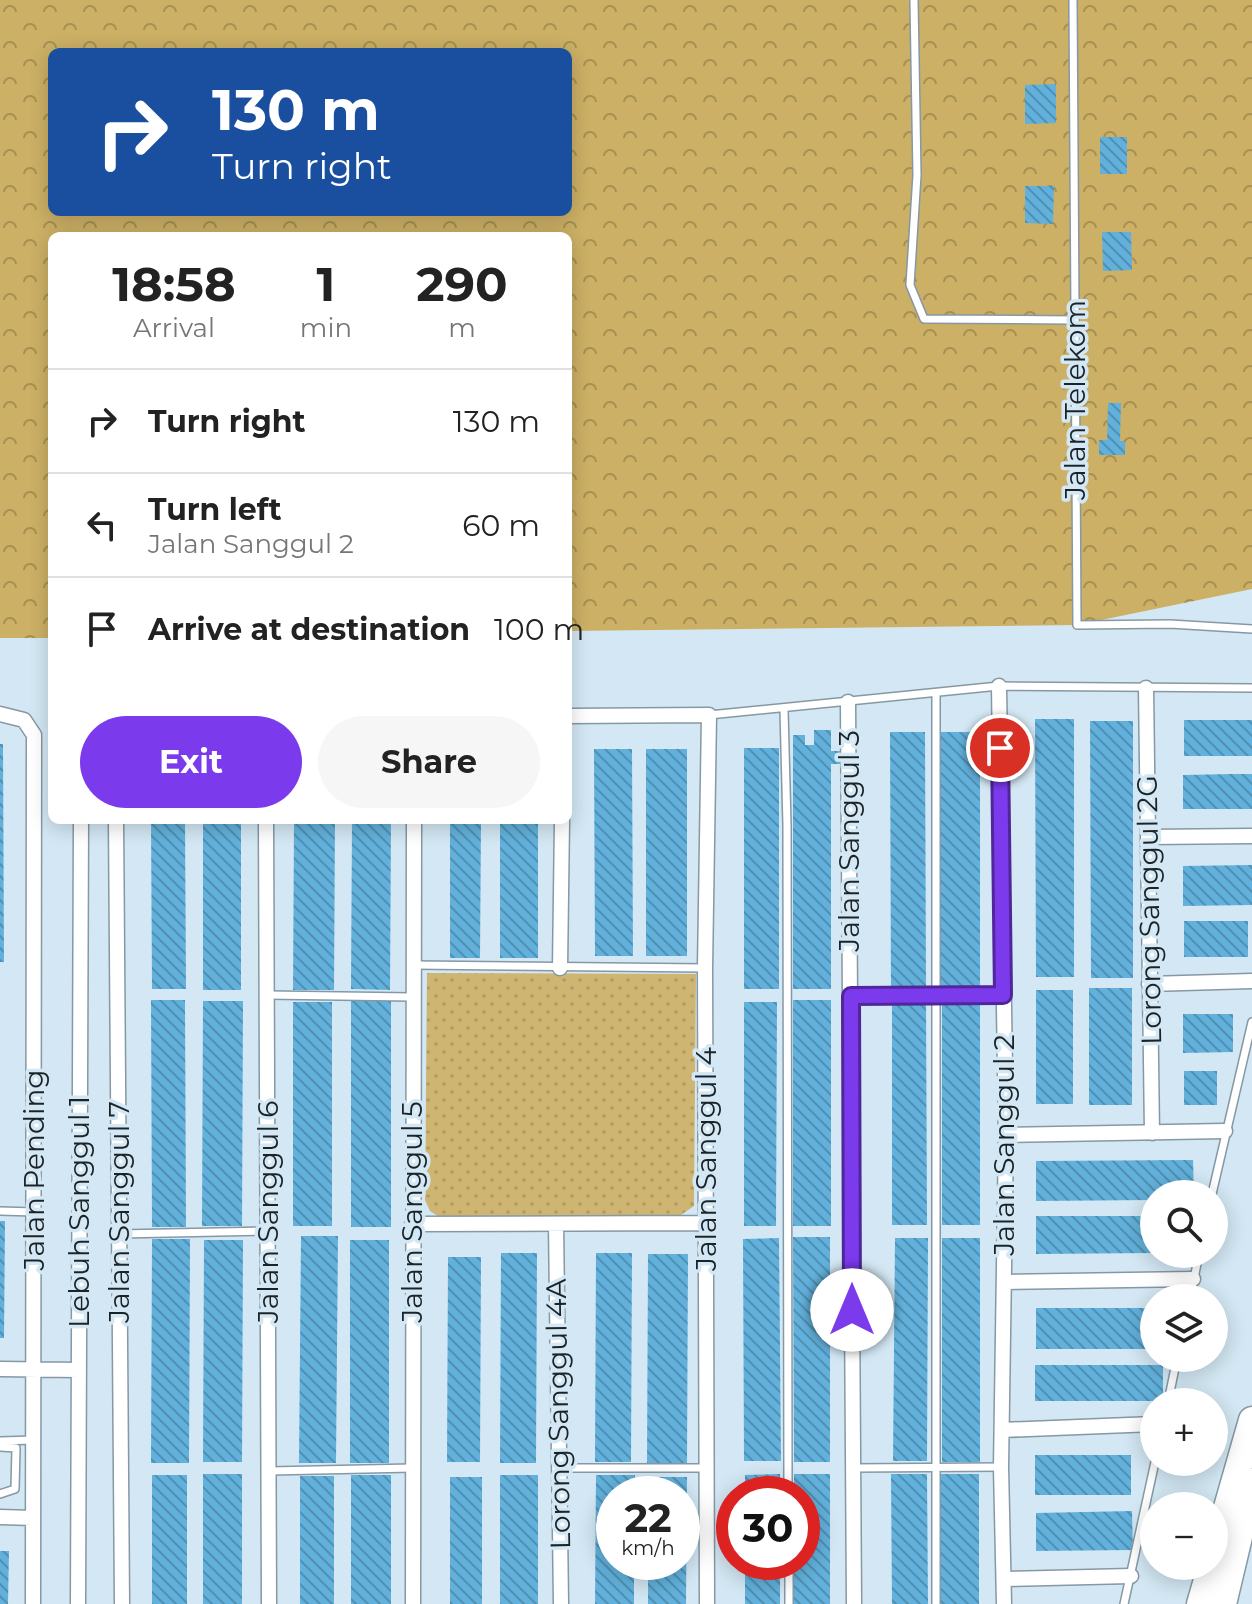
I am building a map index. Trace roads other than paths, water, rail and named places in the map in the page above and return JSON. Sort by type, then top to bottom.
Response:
[{"type":"highway","points":[[1228,1504],[1252,1420]]},
{"type":"highway","points":[[1223,1604],[1252,1482]]},
{"type":"highway","points":[[1200,1604],[1207,1580]]},
{"type":"street","name":"Jalan Sanggul 2","points":[[999,686],[1006,1135],[1001,1467],[1004,1604]]},
{"type":"street","name":"Lorong Sanggul 2G","points":[[1146,688],[1152,1133]]},
{"type":"street","name":"Jalan Sanggul 3","points":[[848,702],[854,1604]]},
{"type":"street","name":"Jalan Pending","points":[[0,714],[24,720],[34,735],[33,1604]]},
{"type":"street","points":[[572,716],[709,715]]},
{"type":"street","name":"Jalan Sanggul 4","points":[[707,1604],[705,968],[709,715]]},
{"type":"street","name":"Lebuh Sanggul 1","points":[[78,1604],[81,824]]},
{"type":"street","name":"Jalan Sanggul 7","points":[[116,824],[122,1604]]},
{"type":"street","name":"Jalan Sanggul 6","points":[[266,824],[269,1604]]},
{"type":"street","name":"Jalan Sanggul 5","points":[[413,1604],[414,824]]},
{"type":"street","points":[[560,968],[562,824]]},
{"type":"street","points":[[1148,837],[1252,836]]},
{"type":"street","points":[[1149,984],[1252,981]]},
{"type":"street","points":[[1006,1135],[1225,1131]]},
{"type":"street","points":[[412,1224],[706,1223]]},
{"type":"street","name":"Lorong Sanggul 4A","points":[[556,1224],[561,1604]]},
{"type":"street","points":[[1004,1282],[1193,1279]]},
{"type":"street","points":[[0,1369],[79,1370]]},
{"type":"street","points":[[1002,1430],[1140,1425]]},
{"type":"street","points":[[0,1517],[33,1518]]},
{"type":"street","points":[[1004,1579],[1131,1576]]},
{"type":"lane","points":[[914,0],[917,175],[910,285],[924,319],[1075,320]]},
{"type":"lane","name":"Jalan Telekom","points":[[1073,0],[1077,625],[1170,624],[1252,629]]},
{"type":"lane","points":[[709,715],[784,710],[999,686],[1252,688]]},
{"type":"lane","points":[[936,693],[936,1604]]},
{"type":"lane","points":[[784,710],[787,825],[788,1476]]},
{"type":"lane","points":[[412,965],[705,968]]},
{"type":"lane","points":[[267,995],[412,997]]},
{"type":"lane","points":[[851,996],[1003,995]]},
{"type":"lane","points":[[1215,1180],[1252,1022]]},
{"type":"lane","points":[[0,1211],[34,1212]]},
{"type":"lane","points":[[119,1234],[267,1231]]},
{"type":"lane","points":[[1192,1284],[1196,1268]]},
{"type":"lane","points":[[0,1441],[34,1440]]},
{"type":"lane","points":[[0,1447],[16,1448],[15,1489],[0,1494]]},
{"type":"lane","points":[[853,1468],[1001,1467]]},
{"type":"lane","points":[[270,1471],[412,1468]]},
{"type":"lane","points":[[559,1468],[708,1468]]},
{"type":"lane","points":[[1124,1604],[1152,1476]]},
{"type":"lane","points":[[789,1580],[789,1604]]}]
